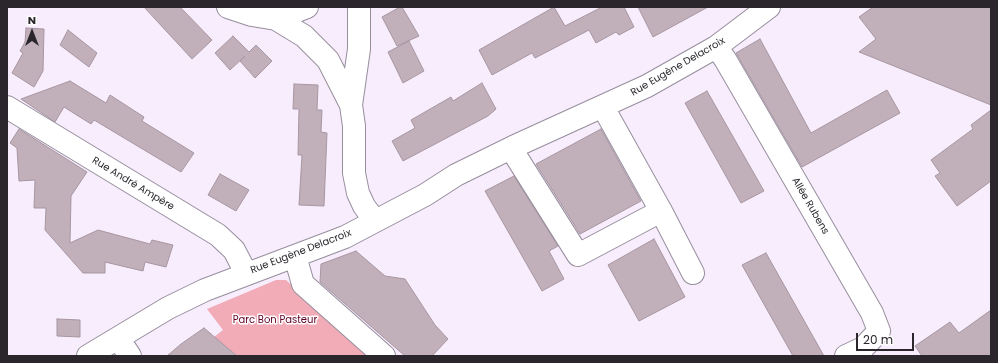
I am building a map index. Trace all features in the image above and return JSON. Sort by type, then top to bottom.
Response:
[{"type":"street","points":[[228,7],[252,15],[276,19],[304,36],[328,60],[351,105]]},
{"type":"street","points":[[276,19],[307,7]]},
{"type":"street","points":[[359,7],[359,49],[351,105],[354,126],[354,173],[358,193],[364,206],[375,221]]},
{"type":"street","name":"Rue Eugène Delacroix","points":[[88,356],[168,308],[205,290],[345,237],[426,195],[456,174],[647,86],[716,47],[769,7]]},
{"type":"street","name":"Allée Rubens","points":[[716,47],[725,59],[872,313],[879,332],[862,348],[846,356]]},
{"type":"street","name":"Rue André Ampère","points":[[7,107],[218,235],[234,250],[246,274]]},
{"type":"street","points":[[602,107],[661,211],[693,273]]},
{"type":"street","points":[[513,147],[517,158],[578,255],[661,211]]},
{"type":"street","points":[[295,256],[303,284],[384,356]]},
{"type":"street","points":[[118,338],[130,356]]},
{"type":"green space","name":"Parc Bon Pasteur","points":[[276,280],[286,280],[370,356],[237,356],[214,337],[223,330],[207,309]]},
{"type":"building","points":[[144,7],[180,7],[212,40],[192,59]]},
{"type":"building","points":[[402,7],[419,36],[397,46],[382,17]]},
{"type":"building","points":[[554,7],[565,26],[602,7],[624,7],[634,27],[619,35],[616,32],[596,43],[589,30],[535,58],[532,53],[492,75],[479,50]]},
{"type":"building","points":[[638,7],[708,7],[653,37]]},
{"type":"building","points":[[873,7],[991,7],[991,105],[859,52],[876,39],[859,17]]},
{"type":"building","points":[[26,28],[44,29],[43,71],[34,87],[12,73],[23,53],[20,51],[25,42]]},
{"type":"building","points":[[68,30],[97,53],[89,67],[60,45]]},
{"type":"building","points":[[233,36],[249,52],[256,45],[272,61],[255,78],[240,61],[245,56],[230,70],[215,53]]},
{"type":"building","points":[[760,39],[811,133],[887,90],[900,113],[802,167],[736,53]]},
{"type":"building","points":[[409,41],[424,71],[403,83],[388,52]]},
{"type":"building","points":[[70,81],[106,103],[110,95],[144,117],[142,121],[194,153],[181,172],[94,120],[91,124],[64,107],[55,122],[21,99]]},
{"type":"building","points":[[482,83],[496,109],[488,116],[403,161],[392,141],[415,128],[411,120],[451,97],[453,101]]},
{"type":"building","points":[[294,84],[318,85],[317,110],[322,110],[321,132],[327,133],[324,206],[299,205],[302,155],[298,155],[299,109],[293,109]]},
{"type":"building","points":[[707,91],[764,191],[741,203],[685,103]]},
{"type":"building","points":[[991,110],[991,181],[957,206],[935,176],[940,173],[931,160],[973,129],[971,125]]},
{"type":"building","points":[[19,129],[87,172],[71,196],[70,243],[98,230],[150,244],[152,240],[173,245],[166,267],[145,262],[143,271],[105,262],[105,273],[83,273],[45,230],[46,208],[34,208],[35,180],[19,181],[17,148],[10,143]]},
{"type":"building","points":[[601,129],[641,201],[580,234],[536,164]]},
{"type":"building","points":[[220,174],[249,190],[236,211],[208,195]]},
{"type":"building","points":[[514,176],[558,246],[549,251],[564,279],[542,291],[485,191]]},
{"type":"building","points":[[654,239],[685,297],[639,321],[608,265]]},
{"type":"building","points":[[356,251],[385,276],[405,279],[435,325],[448,339],[432,356],[405,356],[320,282],[321,264]]},
{"type":"building","points":[[766,253],[824,356],[793,356],[742,265]]},
{"type":"building","points":[[991,310],[991,356],[922,356],[915,346],[950,322],[959,333]]},
{"type":"building","points":[[57,319],[80,320],[80,337],[57,336]]},
{"type":"building","points":[[204,328],[237,356],[167,356],[181,344]]}]
